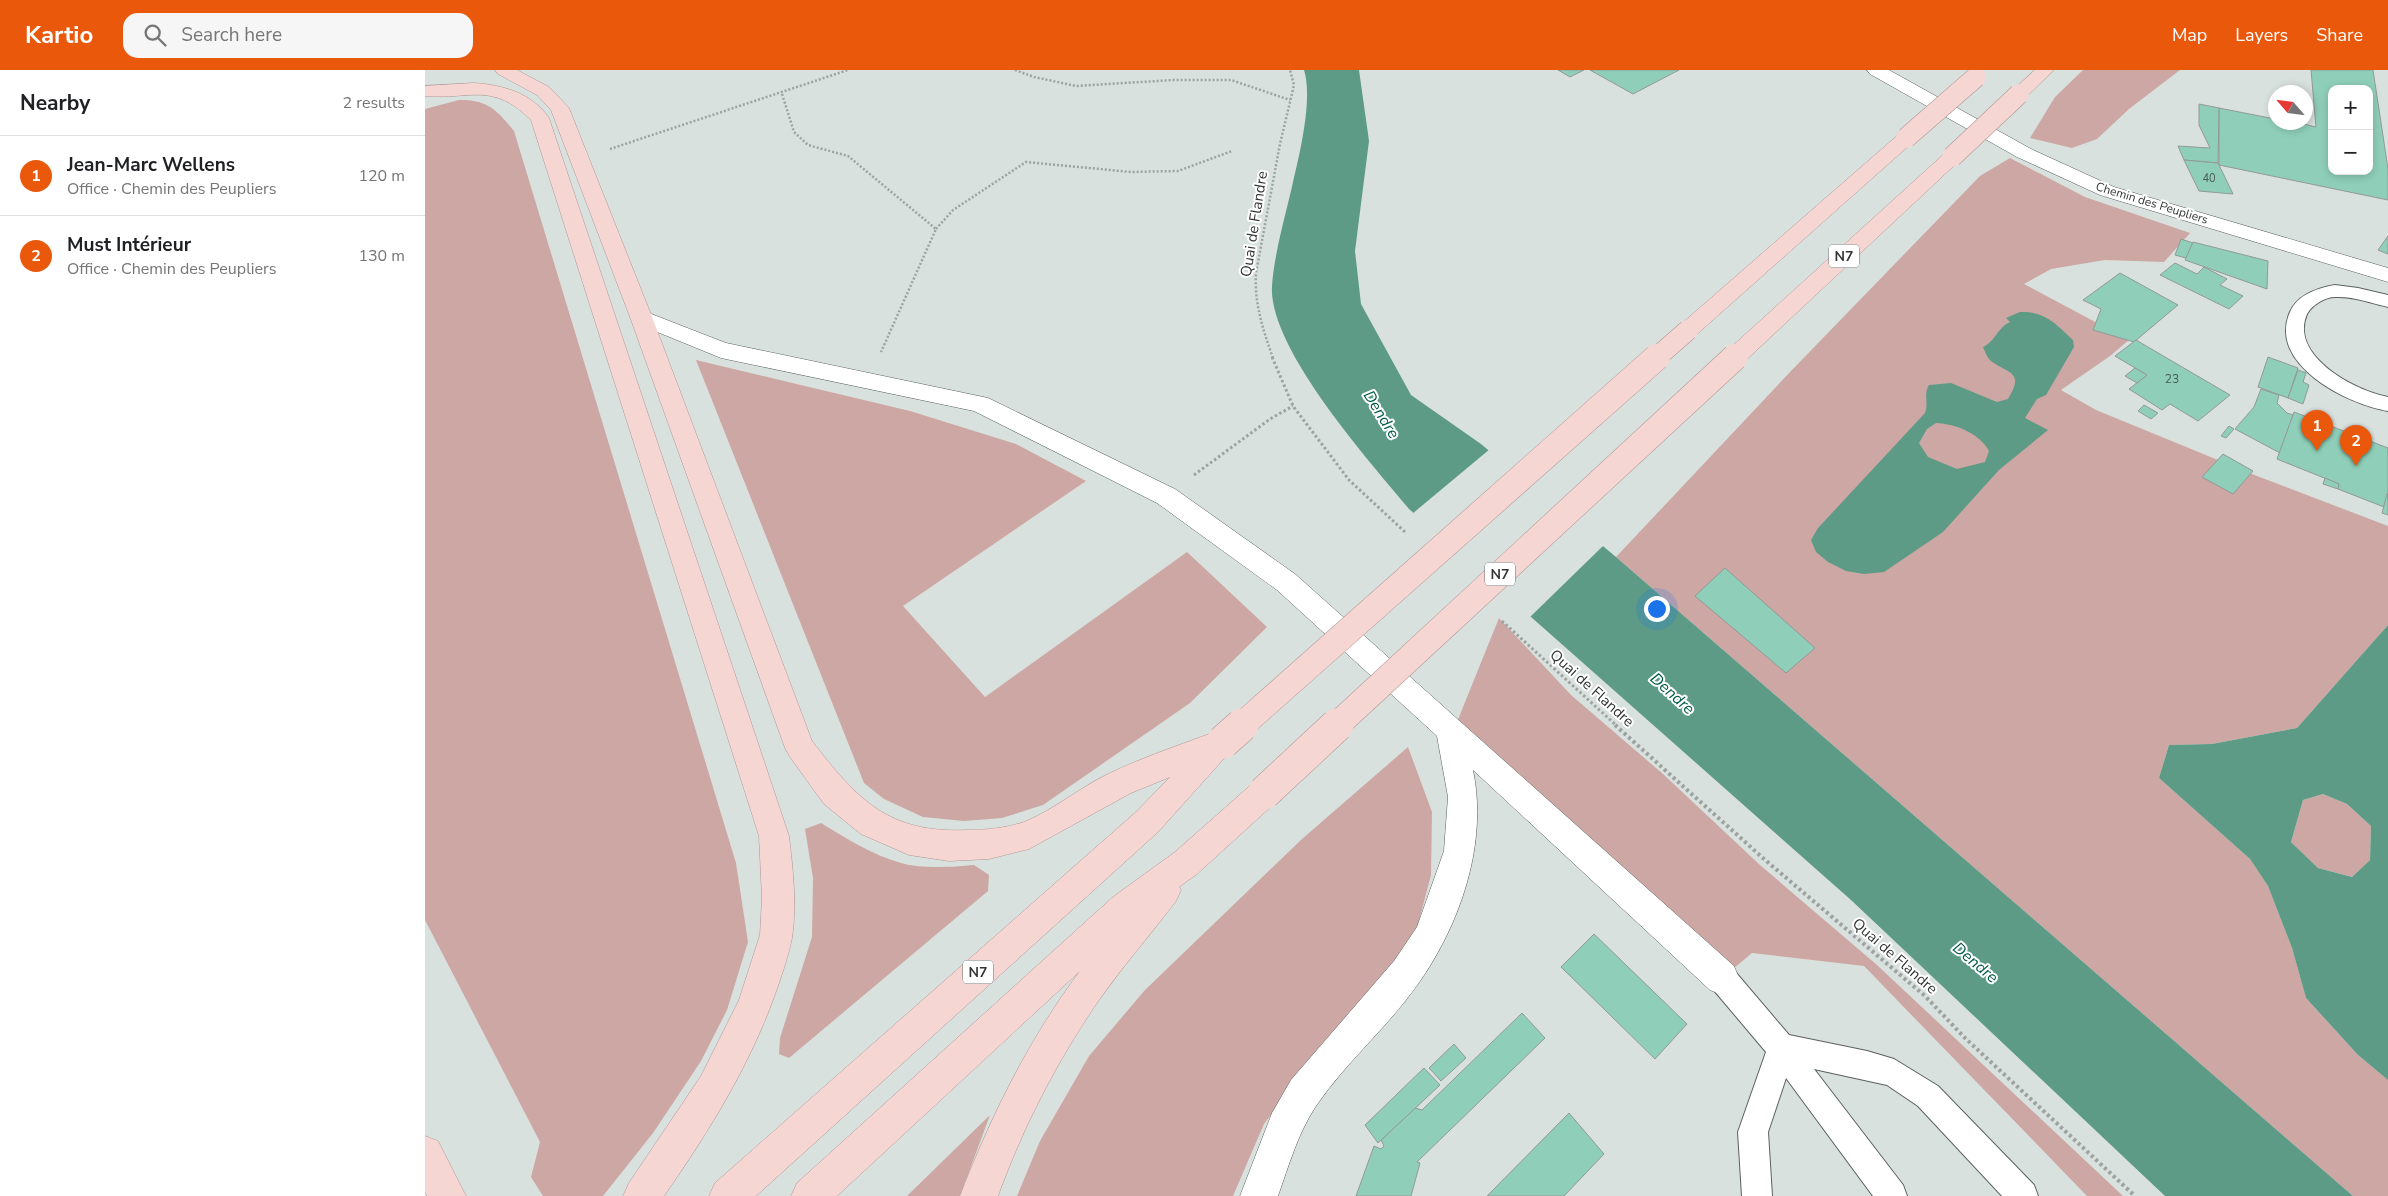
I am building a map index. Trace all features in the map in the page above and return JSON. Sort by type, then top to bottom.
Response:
[{"type":"highway","points":[[426,92],[463,70]]},
{"type":"highway","points":[[504,70],[551,97],[560,108],[581,158],[641,317],[800,748],[835,794],[872,824],[909,840],[949,846],[989,844],[1021,837],[1057,821],[1120,783],[1223,742]]},
{"type":"highway","name":"N7","points":[[810,1196],[1124,908],[1185,863],[1264,793],[2045,70]]},
{"type":"highway","name":"N7","points":[[728,1196],[1147,822],[1223,742],[1980,74]]},
{"type":"highway","points":[[426,92],[491,88],[513,95],[528,104],[540,118],[774,836],[778,884],[776,936],[757,1000],[738,1046],[697,1118],[642,1196]]},
{"type":"highway","points":[[979,1196],[1020,1105],[1079,1000],[1185,863]]},
{"type":"highway","points":[[425,1154],[447,1196]]},
{"type":"street","name":"Chemin des Peupliers","points":[[1876,70],[2024,153],[2107,191],[2388,274]]},
{"type":"street","points":[[641,317],[721,350],[980,404],[1166,496],[1286,582],[1722,978]]},
{"type":"street","points":[[1259,1196],[1285,1126],[1304,1093],[1406,973],[1429,938],[1461,851],[1463,797],[1450,730]]},
{"type":"lane","points":[[2388,301],[2351,293],[2329,292],[2308,300],[2296,316],[2296,339],[2312,365],[2327,378],[2354,394],[2388,404]]},
{"type":"lane","points":[[1722,978],[1781,1048],[1892,1196]]},
{"type":"lane","points":[[1757,1196],[1753,1132],[1781,1048]]},
{"type":"lane","points":[[1781,1048],[1867,1065],[1894,1073],[1928,1096],[2023,1196]]},
{"type":"path","points":[[581,158],[782,94],[848,70]]},
{"type":"path","points":[[1015,70],[1034,77],[1076,86],[1173,80],[1231,80],[1289,100]]},
{"type":"path","name":"Quai de Flandre","points":[[1290,70],[1294,85],[1289,100],[1263,227],[1256,273],[1255,293],[1268,346],[1293,406],[1349,480],[1412,539]]},
{"type":"path","points":[[782,94],[794,132],[808,145],[848,156],[936,229]]},
{"type":"path","points":[[868,381],[936,229],[953,210],[1026,162],[1131,172],[1178,171],[1232,151]]},
{"type":"path","points":[[1166,496],[1270,419],[1293,406]]},
{"type":"path","name":"Quai de Flandre","points":[[1499,618],[1577,692],[1668,771],[1764,859],[1925,996],[1985,1057],[2135,1196]]},
{"type":"shaded area","points":[[2083,70],[2180,70],[2129,109],[2097,139],[2072,148],[2030,138],[2055,97]]},
{"type":"shaded area","points":[[459,100],[469,100],[491,107],[514,131],[736,863],[748,942],[727,1010],[701,1061],[653,1133],[603,1196],[543,1196],[531,1177],[540,1142],[425,920],[425,109]]},
{"type":"shaded area","points":[[2010,158],[2085,197],[2190,233],[2164,262],[2105,260],[2051,269],[2024,284],[2129,340],[2110,356],[2061,390],[2096,410],[2257,476],[2388,526],[2388,625],[2297,728],[2212,744],[2169,745],[2159,778],[2250,859],[2268,886],[2292,948],[2306,998],[2358,1055],[2388,1080],[2388,1196],[2353,1196],[1616,557],[1791,371],[1980,176]]},
{"type":"shaded area","points":[[696,360],[910,411],[1016,444],[1086,481],[903,606],[985,697],[1187,552],[1267,627],[1190,703],[1043,805],[1002,818],[964,821],[923,817],[884,799],[864,783]]},
{"type":"shaded area","points":[[1499,618],[1571,695],[1663,774],[1760,865],[1877,965],[2123,1196],[2087,1196],[1864,966],[1752,953],[1722,978],[1455,727]]},
{"type":"shaded area","points":[[1408,747],[1432,812],[1431,875],[1415,936],[1383,981],[1316,1054],[1264,1124],[1233,1196],[1017,1196],[1040,1141],[1089,1056],[1145,990],[1302,839]]},
{"type":"shaded area","points":[[2323,794],[2347,804],[2371,826],[2370,860],[2352,877],[2318,868],[2291,842],[2303,800]]},
{"type":"shaded area","points":[[821,823],[870,851],[890,860],[927,867],[974,865],[989,875],[988,891],[789,1058],[779,1054],[780,1038],[812,937],[813,878],[805,829]]},
{"type":"shaded area","points":[[990,1115],[960,1196],[907,1196]]},
{"type":"water","name":"Dendre","points":[[1304,70],[1359,70],[1369,141],[1355,251],[1361,304],[1411,395],[1481,444],[1616,557],[2353,1196],[2165,1196],[1851,900],[1409,509],[1324,403],[1286,340],[1275,311],[1272,286],[1275,261],[1305,126],[1307,95]]},
{"type":"water","points":[[2020,312],[2029,312],[2043,316],[2073,340],[2074,347],[2046,395],[2037,399],[2025,418],[2048,430],[1999,470],[1943,532],[1884,572],[1864,574],[1846,571],[1828,562],[1816,552],[1811,540],[1818,528],[1925,413],[1926,392],[1929,385],[1951,383],[1997,402],[2008,399],[2013,390],[2015,379],[2013,375],[1990,360],[1983,347],[2010,322],[2006,318]],"holes":[[[1936,423],[1951,425],[1973,434],[1989,451],[1985,462],[1957,469],[1928,457],[1919,443],[1927,429]]]},
{"type":"water","points":[[2388,625],[2388,1080],[2358,1055],[2306,998],[2292,948],[2268,886],[2250,859],[2159,778],[2169,745],[2212,744],[2297,728]],"holes":[[[2323,794],[2347,804],[2371,826],[2370,860],[2352,877],[2318,868],[2291,842],[2303,800]]]},
{"type":"pier","points":[[1490,449],[1604,545],[1529,618],[1412,514]]},
{"type":"building","points":[[1558,70],[1584,70],[1570,77]]},
{"type":"building","points":[[1590,70],[1679,70],[1633,94]]},
{"type":"building","points":[[2311,70],[2373,70],[2388,169],[2388,200],[2219,165],[2219,108],[2268,118],[2268,130],[2313,130],[2313,126],[2316,127]]},
{"type":"building","points":[[2199,104],[2219,108],[2218,163],[2184,160],[2178,146],[2210,148],[2199,125]]},
{"type":"building","points":[[2184,160],[2218,163],[2233,194],[2199,191]]},
{"type":"building","points":[[2388,236],[2388,254],[2378,250]]},
{"type":"building","points":[[2181,239],[2193,243],[2186,258],[2175,255]]},
{"type":"building","points":[[2193,242],[2268,261],[2267,289],[2185,260]]},
{"type":"building","points":[[2175,263],[2197,274],[2204,267],[2227,279],[2220,285],[2243,296],[2229,309],[2160,275]]},
{"type":"building","points":[[2120,273],[2178,305],[2134,342],[2093,330],[2101,309],[2083,300]]},
{"type":"building","points":[[2136,340],[2230,395],[2198,421],[2170,404],[2162,410],[2129,389],[2147,375],[2115,356]]},
{"type":"building","points":[[2268,357],[2298,368],[2288,398],[2258,387]]},
{"type":"building","points":[[2135,368],[2147,375],[2137,383],[2125,376]]},
{"type":"building","points":[[2298,370],[2306,373],[2303,382],[2309,385],[2303,404],[2288,398]]},
{"type":"building","points":[[2261,389],[2279,395],[2277,403],[2287,413],[2293,415],[2280,453],[2235,429],[2254,407]]},
{"type":"building","points":[[2144,405],[2158,413],[2151,419],[2138,411]]},
{"type":"building","points":[[2294,412],[2388,448],[2388,492],[2384,507],[2338,489],[2339,484],[2277,459]]},
{"type":"building","points":[[2229,426],[2234,429],[2226,438],[2221,436]]},
{"type":"building","points":[[2223,454],[2253,471],[2233,494],[2202,477]]},
{"type":"building","points":[[2325,478],[2339,484],[2338,489],[2323,484]]},
{"type":"building","points":[[2388,494],[2388,515],[2382,513]]},
{"type":"building","points":[[1725,568],[1815,648],[1786,673],[1695,596]]},
{"type":"building","points":[[1594,934],[1687,1024],[1655,1059],[1561,967]]},
{"type":"building","points":[[1522,1013],[1545,1038],[1417,1162],[1420,1163],[1411,1196],[1356,1196],[1374,1146],[1381,1149],[1384,1146],[1381,1140],[1415,1108],[1422,1110]]},
{"type":"building","points":[[1454,1044],[1466,1058],[1441,1081],[1429,1068]]},
{"type":"building","points":[[1424,1068],[1440,1085],[1378,1143],[1365,1125]]},
{"type":"building","points":[[1569,1113],[1604,1154],[1564,1196],[1487,1196]]},
{"type":"place","name":"Jean-Marc Wellens","points":[[2317,451]]},
{"type":"place","name":"Must Intérieur","points":[[2356,466]]}]
